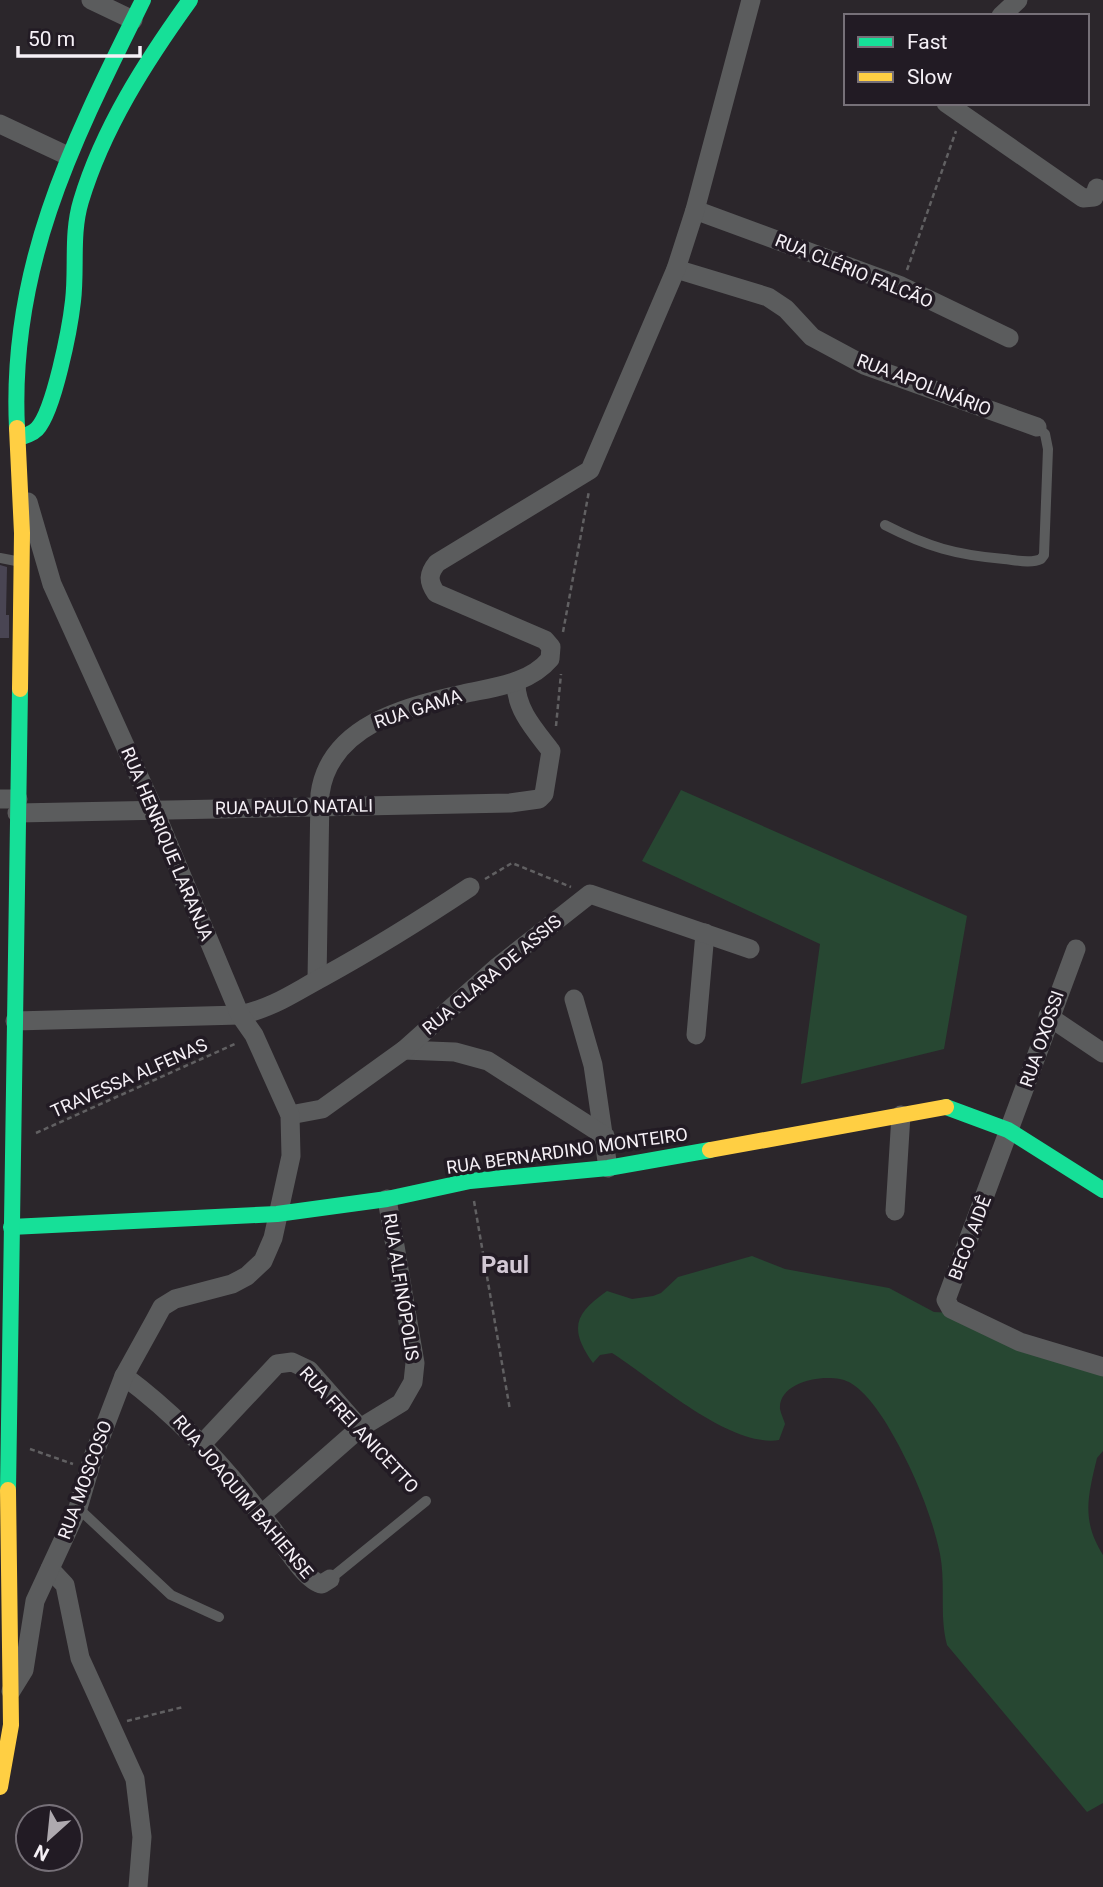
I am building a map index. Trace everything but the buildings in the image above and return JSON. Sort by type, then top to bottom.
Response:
[{"type":"street","points":[[91,0],[133,20]]},
{"type":"street","points":[[0,1787],[9,1748],[11,1690],[5,1318],[11,1227],[7,1144],[15,1021],[12,803],[21,562],[21,474],[8,369],[37,237],[66,155],[143,0]]},
{"type":"street","points":[[18,438],[34,432],[43,420],[67,334],[74,291],[76,221],[85,187],[134,86],[190,0]]},
{"type":"street","points":[[590,470],[676,269],[695,210],[751,0]]},
{"type":"street","points":[[1003,14],[1018,0]]},
{"type":"street","points":[[954,108],[1083,198],[1094,197],[1097,188]]},
{"type":"street","points":[[0,124],[66,155]]},
{"type":"street","name":"RUA CLÉRIO FALCÃO","points":[[695,210],[901,286],[1009,338]]},
{"type":"street","name":"RUA APOLINÁRIO","points":[[676,269],[768,297],[786,309],[813,337],[864,365],[1037,427]]},
{"type":"street","name":"RUA GAMA","points":[[317,980],[319,807],[322,780],[331,759],[352,736],[375,721],[444,698],[516,682],[550,659],[551,647],[545,640],[436,593],[430,583],[430,572],[443,559],[590,470]]},
{"type":"street","name":"RUA HENRIQUE LARANJA","points":[[21,474],[52,584],[155,812],[240,1015],[254,1035],[290,1115],[292,1156],[277,1214]]},
{"type":"street","points":[[516,682],[516,696],[526,718],[551,751]]},
{"type":"street","name":"RUA PAULO NATALI","points":[[12,803],[155,812],[510,803],[539,799],[544,794],[551,751]]},
{"type":"street","points":[[15,1021],[240,1015],[287,1000],[317,980],[396,937],[470,887]]},
{"type":"street","points":[[590,894],[750,949]]},
{"type":"street","name":"RUA CLARA DE ASSIS","points":[[290,1115],[322,1109],[404,1050],[496,968],[590,894]]},
{"type":"street","points":[[696,1035],[705,933]]},
{"type":"street","name":"RUA OXOSSI","points":[[1010,1131],[1048,1016],[1076,949]]},
{"type":"street","points":[[574,999],[593,1065],[608,1168]]},
{"type":"street","points":[[1048,1016],[1103,1053]]},
{"type":"street","points":[[404,1050],[455,1052],[488,1061],[605,1136]]},
{"type":"street","name":"RUA BERNARDINO MONTEIRO","points":[[11,1227],[277,1214],[382,1199],[470,1181],[608,1168],[946,1107],[972,1112],[1010,1131],[1103,1191]]},
{"type":"street","points":[[895,1211],[901,1115]]},
{"type":"street","name":"BECO AIDÊ","points":[[1010,1131],[946,1300],[947,1304],[1020,1342],[1103,1367]]},
{"type":"street","name":"RUA ALFINÓPOLIS","points":[[382,1199],[394,1287]]},
{"type":"street","name":"RUA ALFINÓPOLIS","points":[[262,1514],[360,1428],[401,1403],[413,1382],[415,1363],[382,1199]]},
{"type":"street","name":"RUA MOSCOSO","points":[[11,1690],[24,1670],[32,1611],[78,1508],[124,1376],[162,1307],[175,1299],[232,1284],[247,1276],[263,1261],[273,1238],[277,1214]]},
{"type":"street","name":"RUA FREI ANICETTO","points":[[202,1444],[277,1364],[292,1362],[309,1370],[360,1428]]},
{"type":"street","name":"RUA JOAQUIM BAHIENSE","points":[[124,1376],[160,1403],[202,1444],[262,1514],[310,1578],[322,1584],[331,1579]]},
{"type":"street","points":[[50,1569],[65,1586],[79,1658],[135,1779],[140,1799],[142,1837],[138,1887]]},
{"type":"lane","points":[[885,525],[919,543],[958,555],[1023,561],[1041,559],[1044,555],[1048,449],[1045,434],[1037,427]]},
{"type":"lane","points":[[0,558],[21,562]]},
{"type":"lane","name":"RUA FREI ANICETTO","points":[[331,1579],[426,1501]]},
{"type":"lane","points":[[78,1508],[171,1595],[219,1617]]},
{"type":"path","points":[[901,286],[954,108]]},
{"type":"path","points":[[562,637],[588,505],[590,470]]},
{"type":"path","points":[[551,751],[559,711],[561,662]]},
{"type":"path","points":[[470,887],[512,863],[590,894]]},
{"type":"path","name":"TRAVESSA ALFENAS","points":[[7,1144],[254,1035]]},
{"type":"path","points":[[470,1181],[510,1409]]},
{"type":"path","name":"RUA FREI ANICETTO","points":[[360,1428],[426,1501]]},
{"type":"path","points":[[7,1440],[89,1471]]},
{"type":"path","points":[[110,1726],[183,1707]]},
{"type":"green space","points":[[681,790],[967,916],[944,1049],[801,1084],[820,944],[642,861]]},
{"type":"green space","points":[[752,1256],[785,1269],[889,1288],[934,1312],[954,1313],[1103,1368],[1103,1451],[1097,1458],[1088,1508],[1092,1530],[1103,1555],[1103,1803],[1087,1812],[947,1645],[943,1622],[942,1565],[932,1524],[915,1478],[889,1428],[862,1392],[840,1379],[818,1379],[796,1385],[787,1391],[782,1399],[780,1409],[785,1424],[779,1440],[759,1440],[715,1423],[612,1353],[600,1355],[593,1363],[585,1351],[580,1341],[579,1323],[588,1307],[607,1291],[632,1299],[653,1296],[661,1293],[678,1277]]},
{"type":"traffic: fast","points":[[17,428],[17,369],[23,313],[35,259],[70,155],[143,0]]},
{"type":"traffic: fast","points":[[18,438],[37,429],[55,388],[73,301],[78,213],[90,174],[127,96],[190,0]]},
{"type":"traffic: fast","points":[[8,1490],[20,689]]},
{"type":"traffic: fast","points":[[946,1107],[1008,1130],[1103,1190]]},
{"type":"traffic: fast","points":[[11,1227],[277,1214],[387,1199],[470,1181],[608,1168],[710,1150]]},
{"type":"traffic: slow","points":[[17,428],[22,533],[20,689]]},
{"type":"traffic: slow","points":[[710,1150],[946,1107]]},
{"type":"traffic: slow","points":[[0,1787],[11,1725],[8,1490]]},
{"type":"district","name":"Paul","points":[[505,1265]]}]
